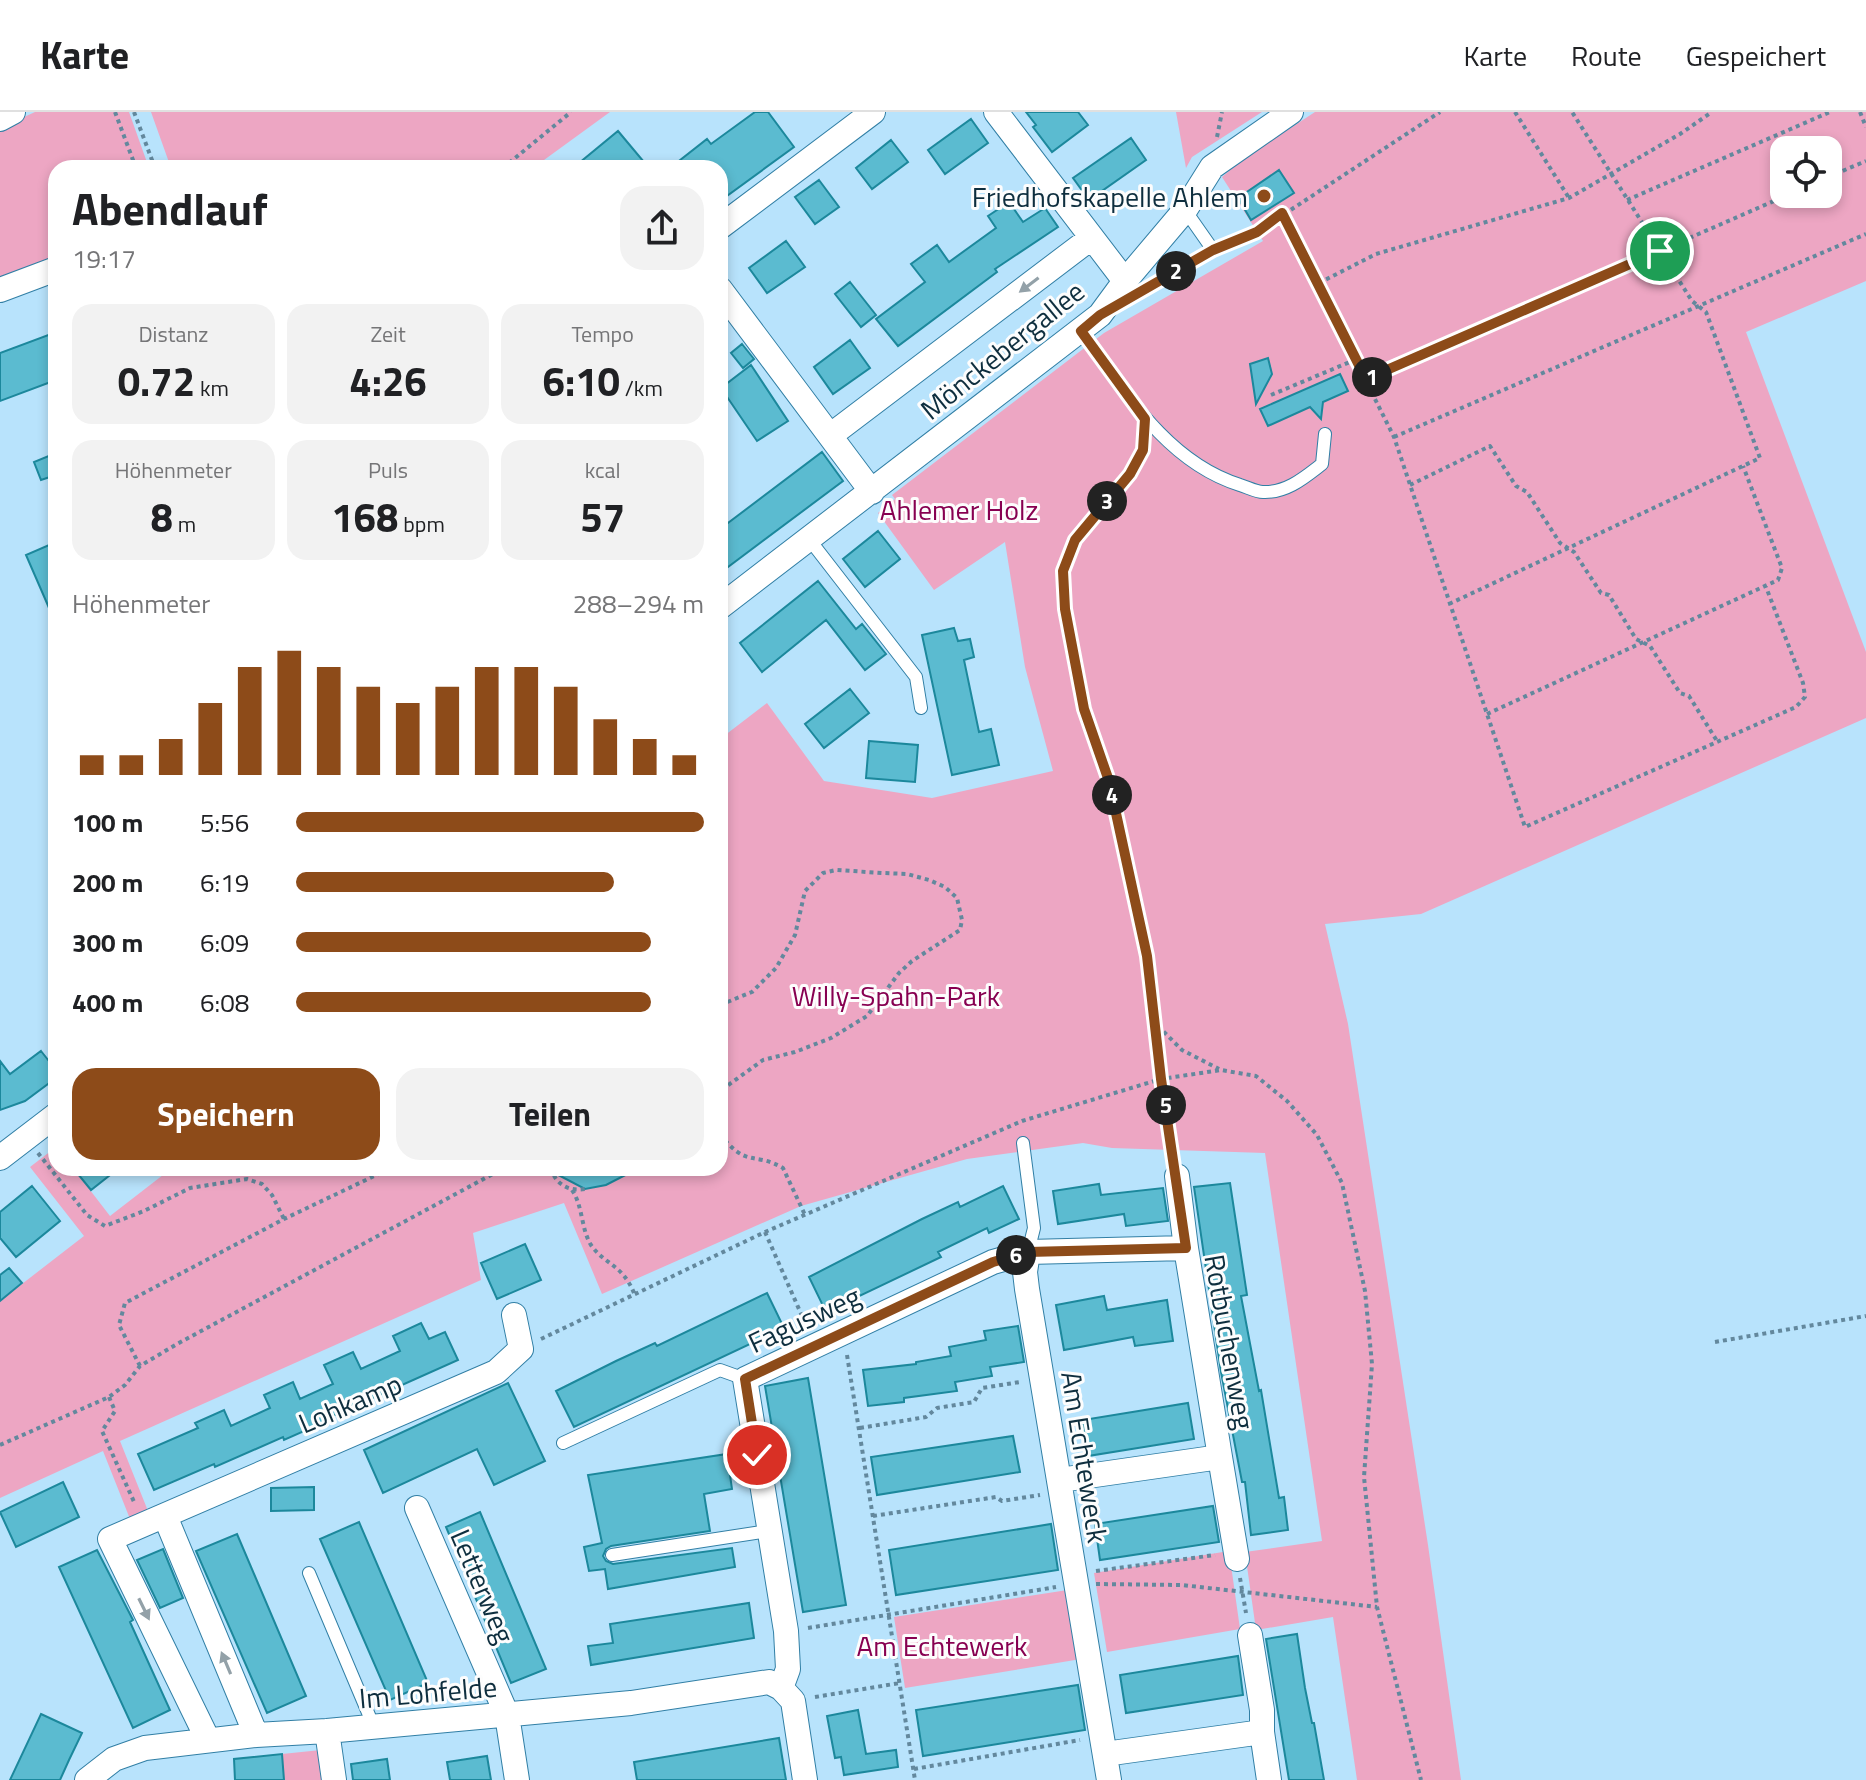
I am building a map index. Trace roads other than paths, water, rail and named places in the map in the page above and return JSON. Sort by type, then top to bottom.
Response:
[{"type":"street","points":[[0,119],[13,112]]},
{"type":"street","points":[[728,221],[873,112]]},
{"type":"street","points":[[996,112],[1125,281]]},
{"type":"street","name":"Mönckebergallee","points":[[728,601],[1100,315],[1185,210],[1212,167],[1291,112]]},
{"type":"street","name":"Mönckebergallee","points":[[831,435],[1091,238]]},
{"type":"street","points":[[0,290],[48,272]]},
{"type":"street","points":[[728,300],[872,492]]},
{"type":"street","points":[[9,1145],[48,1120]]},
{"type":"street","points":[[1177,1176],[1186,1248]]},
{"type":"street","name":"Rotbuchenweg","points":[[1028,1252],[1186,1248],[1236,1556]]},
{"type":"street","name":"Fagusweg","points":[[745,1379],[993,1262],[1028,1252]]},
{"type":"street","name":"Am Echteweck","points":[[1028,1252],[1025,1272],[1109,1780]]},
{"type":"street","name":"Lohkamp","points":[[208,1740],[110,1539],[496,1372],[521,1349],[514,1315]]},
{"type":"street","points":[[745,1379],[786,1631],[787,1694],[805,1780]]},
{"type":"street","name":"Rotbuchenweg","points":[[1061,1486],[1220,1457]]},
{"type":"street","name":"Letterweg","points":[[417,1508],[507,1715],[517,1780]]},
{"type":"street","points":[[154,1520],[256,1735]]},
{"type":"street","points":[[1250,1635],[1269,1780]]},
{"type":"street","name":"Im Lohfelde","points":[[87,1780],[114,1759],[145,1748],[208,1740],[631,1703],[769,1682],[787,1694]]},
{"type":"street","points":[[327,1731],[334,1780]]},
{"type":"street","points":[[1103,1745],[1262,1732]]},
{"type":"lane","points":[[1100,315],[1213,250],[1185,210]]},
{"type":"lane","points":[[1081,331],[1145,419],[1170,443],[1216,478],[1263,492],[1292,487],[1322,464],[1325,434]]},
{"type":"lane","points":[[809,539],[916,677],[921,708]]},
{"type":"lane","name":"Am Echteweck","points":[[1023,1143],[1034,1228],[1028,1252]]},
{"type":"lane","name":"Fagusweg","points":[[563,1443],[720,1370],[745,1379]]},
{"type":"lane","points":[[612,1555],[768,1531]]},
{"type":"lane","points":[[309,1573],[374,1727]]},
{"type":"place","name":"Friedhofskapelle Ahlem","points":[[1264,196]]},
{"type":"park label","name":"Ahlemer Holz","points":[[959,509]]},
{"type":"park label","name":"Willy-Spahn-Park","points":[[896,995]]},
{"type":"park label","name":"Am Echtewerk","points":[[942,1645]]}]
